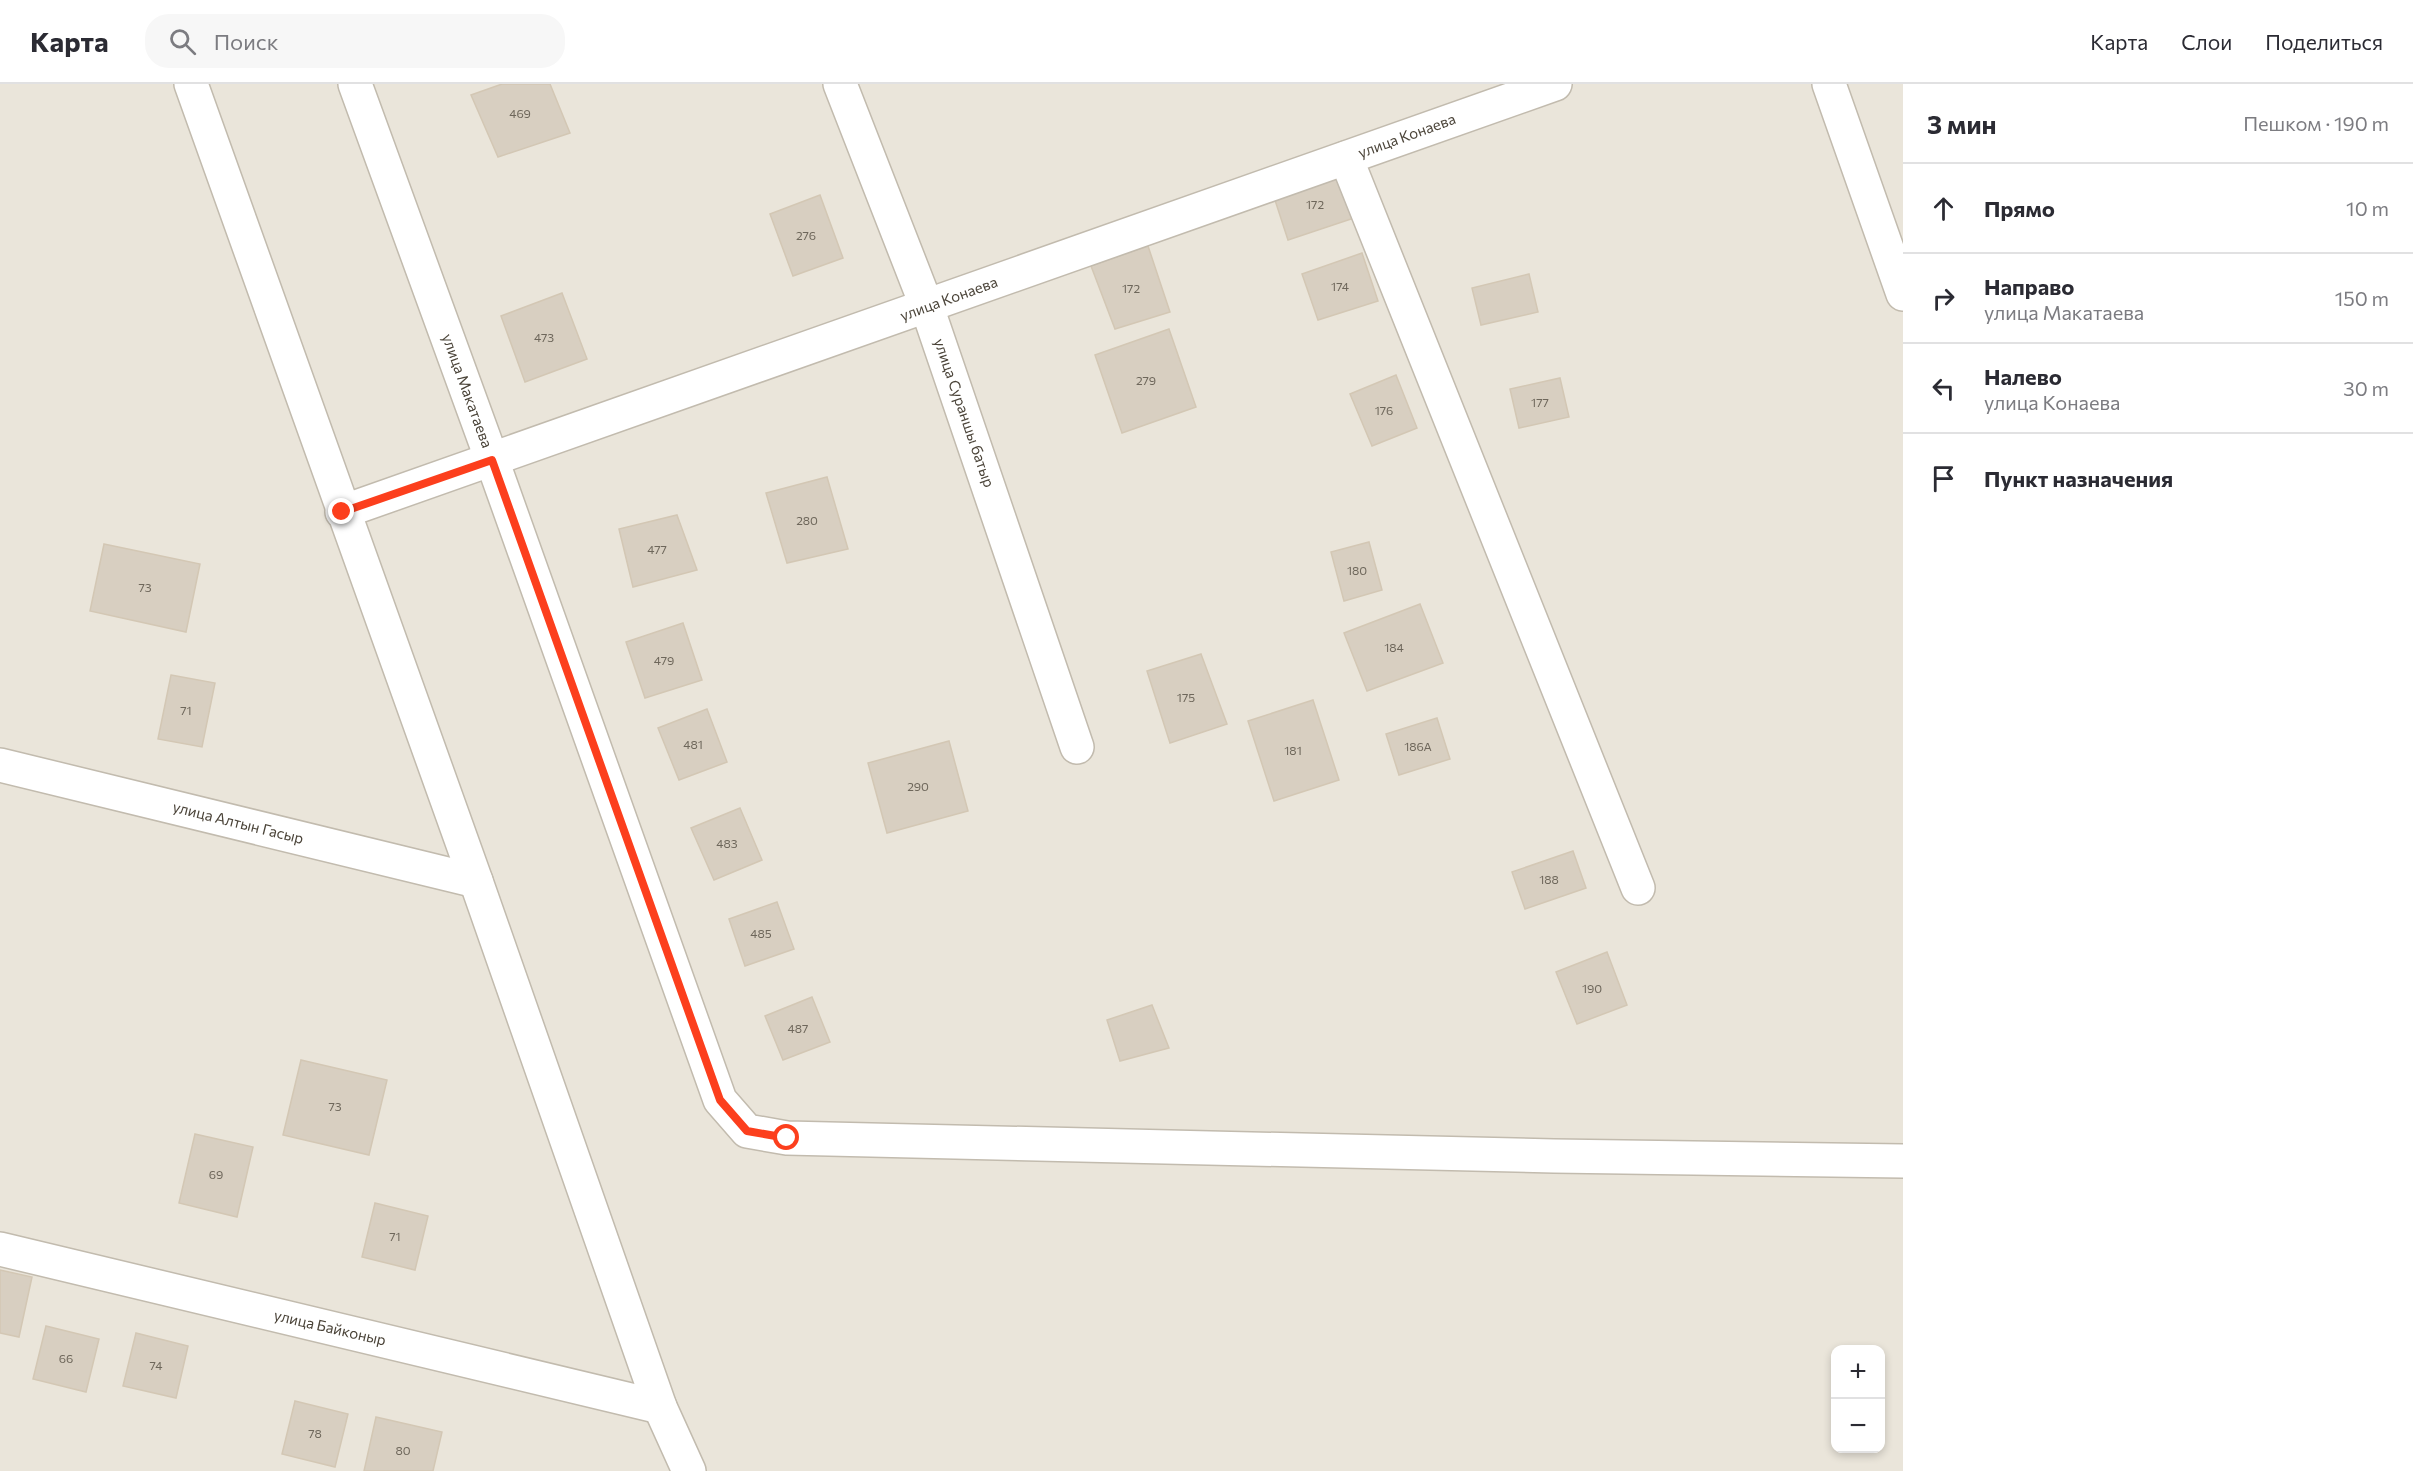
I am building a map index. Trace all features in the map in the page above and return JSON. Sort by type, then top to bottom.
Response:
[{"type":"street","points":[[191,84],[342,512],[476,881],[660,1407],[689,1471]]},
{"type":"street","name":"улица Макатаева","points":[[355,84],[492,460],[720,1100],[747,1131],[787,1138],[1554,1156],[1903,1161]]},
{"type":"street","name":"улица Сураншы батыр","points":[[840,84],[927,307],[1077,747]]},
{"type":"street","name":"улица Конаева","points":[[342,512],[1555,84]]},
{"type":"street","points":[[1828,84],[1903,294]]},
{"type":"street","points":[[1346,158],[1638,888]]},
{"type":"street","name":"улица Алтын Гасыр","points":[[0,765],[476,881]]},
{"type":"street","name":"улица Байконыр","points":[[0,1249],[660,1407]]},
{"type":"shaded area","points":[[0,84],[1903,84],[1903,1471],[0,1471]]},
{"type":"building","points":[[502,84],[550,84],[570,133],[498,157],[471,95]]},
{"type":"building","points":[[1342,171],[1357,217],[1288,240],[1273,194]]},
{"type":"building","points":[[820,195],[843,258],[793,276],[770,214]]},
{"type":"building","points":[[1148,246],[1170,312],[1115,329],[1091,266]]},
{"type":"building","points":[[1362,253],[1378,301],[1318,320],[1302,274]]},
{"type":"building","points":[[1529,274],[1538,312],[1481,325],[1472,288]]},
{"type":"building","points":[[562,293],[587,359],[525,382],[501,316]]},
{"type":"building","points":[[1169,329],[1196,407],[1122,433],[1095,355]]},
{"type":"building","points":[[1396,375],[1417,428],[1372,446],[1350,394]]},
{"type":"building","points":[[1560,378],[1569,417],[1519,428],[1510,389]]},
{"type":"building","points":[[827,477],[848,549],[787,563],[766,493]]},
{"type":"building","points":[[677,515],[697,570],[633,587],[619,529]]},
{"type":"building","points":[[1369,542],[1382,590],[1344,601],[1331,552]]},
{"type":"building","points":[[104,544],[200,564],[186,632],[90,611]]},
{"type":"building","points":[[1420,604],[1443,663],[1367,691],[1344,633]]},
{"type":"building","points":[[683,623],[702,680],[645,698],[626,642]]},
{"type":"building","points":[[1201,654],[1227,724],[1170,743],[1147,671]]},
{"type":"building","points":[[171,675],[215,683],[202,747],[158,739]]},
{"type":"building","points":[[1313,700],[1339,780],[1274,801],[1248,721]]},
{"type":"building","points":[[707,709],[727,762],[679,780],[658,728]]},
{"type":"building","points":[[1437,718],[1450,759],[1399,775],[1386,734]]},
{"type":"building","points":[[949,741],[968,811],[887,833],[868,763]]},
{"type":"building","points":[[740,808],[762,860],[714,880],[691,828]]},
{"type":"building","points":[[1573,851],[1586,888],[1525,909],[1512,872]]},
{"type":"building","points":[[777,902],[794,949],[745,966],[729,919]]},
{"type":"building","points":[[1607,952],[1627,1005],[1577,1024],[1556,972]]},
{"type":"building","points":[[812,997],[830,1042],[783,1060],[765,1016]]},
{"type":"building","points":[[1152,1005],[1169,1048],[1120,1061],[1107,1020]]},
{"type":"building","points":[[301,1060],[387,1080],[369,1155],[283,1135]]},
{"type":"building","points":[[195,1134],[253,1147],[237,1217],[179,1203]]},
{"type":"building","points":[[375,1203],[428,1216],[415,1270],[362,1257]]},
{"type":"building","points":[[0,1270],[32,1277],[19,1337],[0,1333]]},
{"type":"building","points":[[46,1326],[99,1339],[86,1392],[33,1379]]},
{"type":"building","points":[[136,1333],[188,1346],[176,1398],[123,1386]]},
{"type":"building","points":[[295,1401],[348,1414],[335,1467],[282,1454]]},
{"type":"building","points":[[376,1417],[442,1432],[433,1471],[364,1471]]},
{"type":"route","points":[[342,512],[492,460],[720,1100],[747,1131],[787,1138]]}]
